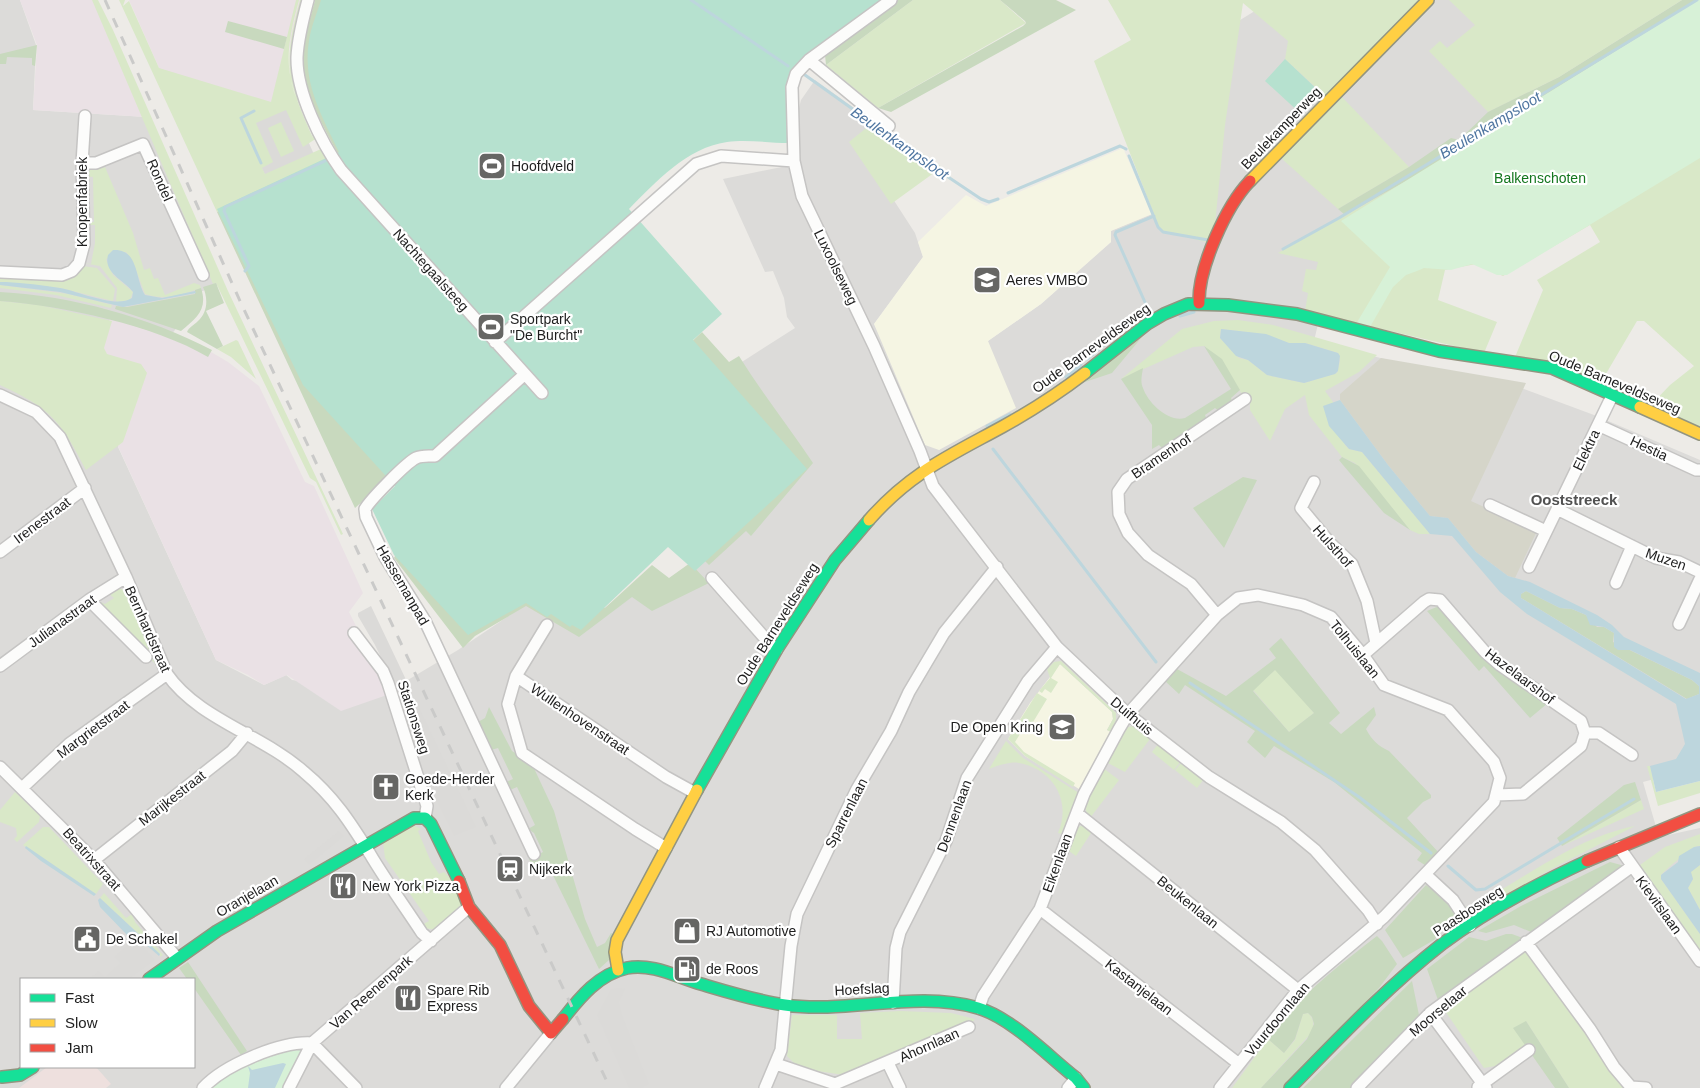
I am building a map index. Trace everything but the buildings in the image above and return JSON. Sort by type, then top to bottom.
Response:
[{"type":"street","name":"Nachtegaalsteeg","points":[[308,0],[299,37],[298,72],[303,94],[329,151],[341,170],[495,342]]},
{"type":"street","name":"Luxoolseweg","points":[[890,0],[801,66],[793,80],[794,161],[802,196],[874,346],[927,469]]},
{"type":"street","name":"Beulekamperweg","points":[[1199,303],[1200,288],[1211,256],[1230,207],[1239,192],[1428,0]]},
{"type":"street","points":[[809,60],[888,126]]},
{"type":"street","name":"Knopenfabriek","points":[[0,272],[62,275],[76,267],[82,257],[84,244],[82,163],[85,116]]},
{"type":"street","name":"Rondel","points":[[82,163],[96,163],[144,144],[203,275]]},
{"type":"street","points":[[542,393],[495,342],[696,164],[721,156],[794,161]]},
{"type":"street","name":"Oude Barneveldseweg","points":[[618,970],[615,952],[617,940],[695,793],[777,648],[834,560],[892,497],[927,469],[1059,393],[1147,324],[1175,309],[1199,303],[1297,314],[1439,351],[1552,368],[1700,434]]},
{"type":"street","name":"Hassemanpad","points":[[525,374],[435,456],[425,456],[412,461],[372,499],[365,510],[366,517],[385,557],[425,621],[534,854]]},
{"type":"street","name":"Bernhardstraat","points":[[0,395],[29,408],[49,424],[64,445],[126,577],[167,674],[179,690],[188,699],[278,750],[314,780],[348,818],[422,934],[431,941]]},
{"type":"street","name":"Elektra","points":[[1529,567],[1612,396]]},
{"type":"street","name":"Bramenhof","points":[[1217,615],[1191,584],[1148,555],[1128,533],[1119,514],[1118,492],[1127,479],[1245,399]]},
{"type":"street","name":"Hestia","points":[[1598,425],[1696,470],[1700,470]]},
{"type":"street","name":"Duifhuis","points":[[927,469],[933,486],[998,567],[1057,647],[1128,714],[1209,777],[1281,822],[1315,850],[1368,910],[1381,920]]},
{"type":"street","name":"Hulsthof","points":[[1314,482],[1301,508],[1330,543],[1352,564],[1367,601],[1376,643]]},
{"type":"street","name":"Irenestraat","points":[[0,552],[85,488]]},
{"type":"street","points":[[1490,505],[1546,531]]},
{"type":"street","name":"Muzen","points":[[1557,509],[1656,558],[1679,562],[1700,572]]},
{"type":"street","name":"Muzen","points":[[1616,584],[1632,546]]},
{"type":"street","name":"Sparrenlaan","points":[[765,1088],[781,1050],[787,1005],[791,946],[797,914],[857,789],[891,731],[909,692],[944,633],[976,591],[998,567]]},
{"type":"street","name":"Julianastraat","points":[[0,666],[89,600],[126,577]]},
{"type":"street","points":[[712,578],[770,644],[777,648]]},
{"type":"street","name":"Muzen","points":[[1679,624],[1700,579]]},
{"type":"street","name":"Tolhuislaan","points":[[1128,714],[1217,615],[1251,590],[1303,605],[1331,617],[1363,655],[1384,686],[1448,710],[1494,762],[1500,778],[1496,795]]},
{"type":"street","name":"Hazelaarshof","points":[[1363,655],[1424,602],[1429,599],[1440,600],[1485,652],[1540,694],[1574,716],[1581,722],[1585,733]]},
{"type":"street","name":"Bernhardstraat","points":[[89,600],[146,657]]},
{"type":"street","name":"Wullenhovenstraat","points":[[547,625],[516,676],[666,777],[695,793]]},
{"type":"street","name":"Stationsweg","points":[[354,633],[383,671],[388,683],[427,806],[425,818]]},
{"type":"street","name":"Dennenlaan","points":[[893,1003],[896,948],[900,932],[946,841],[967,778],[1028,681],[1057,647]]},
{"type":"street","name":"Margrietstraat","points":[[22,788],[69,744],[167,674]]},
{"type":"street","points":[[516,676],[508,704],[522,752],[635,830],[666,848]]},
{"type":"street","name":"Eikenlaan","points":[[979,1008],[983,996],[1040,909],[1068,832],[1078,814],[1084,794],[1128,714]]},
{"type":"street","name":"Marijkestraat","points":[[94,860],[232,751],[247,733]]},
{"type":"street","points":[[1381,920],[1494,802],[1496,795],[1518,795],[1528,790],[1581,746],[1585,733],[1599,733],[1632,755]]},
{"type":"street","name":"Beatrixstraat","points":[[0,767],[94,860],[177,958]]},
{"type":"street","name":"Beukenlaan","points":[[1078,814],[1298,990]]},
{"type":"street","name":"Paasbosweg","points":[[1290,1088],[1404,976],[1444,943],[1532,888],[1619,847],[1700,814]]},
{"type":"street","name":"Oranjelaan","points":[[149,978],[224,926],[414,818],[425,818]]},
{"type":"street","points":[[425,818],[431,824],[469,907],[500,945],[529,1006],[551,1032]]},
{"type":"street","name":"Kievitslaan","points":[[1619,847],[1631,867],[1700,961]]},
{"type":"street","name":"Moorselaar","points":[[1357,1088],[1430,1013],[1631,867]]},
{"type":"street","points":[[1426,875],[1453,900],[1470,926]]},
{"type":"street","name":"Van Reenenpark","points":[[289,1088],[312,1043],[469,907]]},
{"type":"street","name":"Kastanjelaan","points":[[1040,909],[1239,1064]]},
{"type":"street","name":"Vuurdoornlaan","points":[[1220,1088],[1298,990],[1381,920]]},
{"type":"street","points":[[1526,942],[1590,1029],[1614,1067],[1631,1087],[1646,1088]]},
{"type":"street","name":"Hoefslag","points":[[618,970],[643,967],[756,999],[787,1005],[815,1007],[893,1003],[955,1004],[979,1008],[1008,1025],[1076,1078],[1084,1088]]},
{"type":"street","points":[[506,1088],[551,1032],[602,979],[618,970]]},
{"type":"street","points":[[1430,1013],[1481,1086],[1529,1050]]},
{"type":"street","name":"Ahornlaan","points":[[776,1064],[834,1086],[970,1027]]},
{"type":"street","points":[[202,1088],[220,1074],[262,1053],[289,1045],[312,1043],[356,1088]]},
{"type":"street","name":"Ahornlaan","points":[[888,1063],[900,1088]]},
{"type":"street","points":[[1,1079],[20,1075],[31,1068]]},
{"type":"street","points":[[1068,1088],[1076,1078]]},
{"type":"shaded area","points":[[0,0],[20,0],[36,45],[33,110],[146,117],[219,285],[200,292],[199,299],[171,335],[118,447],[216,660],[264,685],[286,675],[292,680],[386,693],[458,650],[535,598],[579,625],[619,598],[660,590],[737,532],[734,367],[795,328],[787,317],[784,298],[773,271],[765,272],[723,179],[801,163],[797,116],[801,100],[815,80],[854,108],[874,128],[856,142],[915,233],[923,257],[874,324],[939,450],[944,446],[988,341],[1041,304],[1111,242],[1110,231],[1152,214],[1159,207],[1196,47],[1273,0],[1468,0],[1537,106],[1333,260],[1314,341],[1451,376],[1513,385],[1594,415],[1700,460],[1700,767],[1643,782],[1659,837],[1700,828],[1700,1088],[0,1088]]},
{"type":"shaded area","points":[[20,0],[95,0],[146,117],[33,110],[37,45]]},
{"type":"shaded area","points":[[129,0],[303,0],[273,106],[160,70]]},
{"type":"shaded area","points":[[290,100],[316,159],[268,181],[261,167],[266,165],[246,120]]},
{"type":"shaded area","name":"Aeres VMBO","points":[[1123,148],[1152,214],[1111,231],[1111,242],[1041,304],[988,341],[1016,408],[939,450],[925,445],[874,324],[923,257],[918,242],[966,195],[986,206]]},
{"type":"shaded area","points":[[110,318],[206,349],[228,362],[259,386],[305,482],[314,486],[363,593],[349,612],[381,676],[387,695],[341,711],[287,675],[264,685],[216,660],[117,444],[99,356]]},
{"type":"shaded area","points":[[1381,358],[1526,383],[1471,501],[1537,531],[1515,578],[1508,576],[1476,552],[1448,518],[1430,516],[1388,465],[1340,400],[1340,394]]},
{"type":"shaded area","points":[[371,606],[476,827],[454,836],[422,772],[415,752],[421,748],[410,726],[408,713],[375,645],[358,616],[358,613]]},
{"type":"shaded area","name":"De Open Kring","points":[[1060,664],[1112,712],[1113,719],[1107,730],[1111,732],[1079,789],[1025,756],[1008,739],[1030,703]]},
{"type":"shaded area","points":[[339,831],[344,836],[309,865],[304,859]]},
{"type":"shaded area","points":[[136,938],[155,960],[130,978],[90,978],[99,971],[105,977],[120,963],[114,957]]},
{"type":"shaded area","points":[[611,989],[625,989],[619,1002],[622,1015],[649,1084],[642,1088],[629,1088],[597,1015]]},
{"type":"shaded area","points":[[46,1068],[97,1068],[111,1084],[106,1088],[19,1088]]},
{"type":"green space","points":[[92,0],[98,0],[113,30],[228,291],[343,534],[341,535],[316,482],[310,478],[216,283],[213,284]]},
{"type":"green space","points":[[119,0],[125,0],[123,6],[129,1],[159,68],[271,102],[296,0],[299,0],[293,22],[289,57],[300,0],[305,0],[295,39],[317,138],[303,147],[286,110],[256,123],[273,162],[262,168],[265,174],[321,149],[334,166],[217,212]],"holes":[[[297,100],[309,127],[313,138]]]},
{"type":"green space","points":[[315,0],[321,0],[340,157],[314,107],[303,66],[305,40]]},
{"type":"green space","name":"Sportpark \"De Burcht\"","points":[[321,0],[881,0],[797,66],[789,143],[734,141],[712,145],[698,151],[673,168],[629,209],[722,314],[693,340],[807,469],[695,571],[668,547],[581,630],[572,625],[570,627],[551,614],[547,617],[526,603],[468,635],[394,555],[372,509],[395,486],[303,385],[217,209],[339,152],[315,99],[308,71],[310,36]]},
{"type":"green space","points":[[896,0],[913,0],[826,65],[825,55]]},
{"type":"green space","points":[[913,0],[1000,0],[1026,23],[878,108],[826,65]]},
{"type":"green space","points":[[1000,0],[1056,0],[1076,10],[891,112],[878,108],[1026,23]]},
{"type":"green space","points":[[1108,0],[1422,0],[1326,97],[1285,59],[1288,41],[1243,3],[1225,125],[1213,244],[1160,230],[1094,61],[1131,40]]},
{"type":"green space","points":[[1449,0],[1682,0],[1559,77],[1488,112],[1429,51],[1440,41],[1447,48],[1475,25]]},
{"type":"green space","points":[[1682,0],[1700,0],[1417,175],[1345,215],[1338,209],[1409,167],[1451,138],[1459,140],[1488,112],[1559,77]]},
{"type":"green space","name":"Balkenschoten","points":[[1700,0],[1700,158],[1507,275],[1497,275],[1472,264],[1451,270],[1424,268],[1406,275],[1393,287],[1370,327],[1356,324],[1390,267],[1341,221]]},
{"type":"green space","points":[[1700,2],[1700,430],[1649,407],[1670,385],[1694,366],[1644,321],[1637,321],[1600,384],[1515,357],[1543,290],[1537,280],[1600,242],[1590,225],[1503,276],[1476,264],[1445,270],[1438,300],[1497,322],[1484,353],[1305,311],[1308,293],[1302,291],[1306,269],[1316,270],[1318,262],[1278,253],[1417,175]]},
{"type":"green space","points":[[228,21],[287,37],[284,49],[225,32]]},
{"type":"green space","points":[[37,45],[35,66],[32,65],[32,58],[7,57],[6,64],[0,64],[0,54]]},
{"type":"green space","points":[[1285,59],[1321,93],[1301,114],[1265,81]]},
{"type":"green space","points":[[1342,97],[1409,167],[1338,209],[1281,158]]},
{"type":"green space","points":[[875,121],[942,167],[891,204],[849,142]]},
{"type":"green space","points":[[281,122],[294,151],[281,157],[268,128]]},
{"type":"green space","points":[[100,166],[102,168],[105,167],[133,233],[144,270],[150,268],[154,279],[158,278],[165,295],[194,283],[200,285],[201,288],[167,297],[145,294],[133,262],[126,252],[106,259],[113,275],[133,292],[130,300],[116,302],[117,288],[100,266],[83,263],[91,264],[95,243],[95,225],[88,225],[88,222],[94,222],[93,177],[86,176],[90,170]]},
{"type":"green space","points":[[224,209],[414,455],[355,508],[217,212]]},
{"type":"green space","points":[[82,266],[97,268],[115,289],[113,301],[60,288],[0,282],[0,276],[43,277]]},
{"type":"green space","points":[[216,283],[224,303],[206,311],[223,346],[217,349],[187,332],[204,313],[206,296],[203,287]]},
{"type":"green space","points":[[0,285],[68,294],[112,305],[111,308],[56,295],[0,288]]},
{"type":"green space","points":[[201,288],[203,302],[200,312],[181,331],[115,309],[116,306],[127,307],[195,294],[195,290]]},
{"type":"green space","points":[[0,292],[55,298],[109,310],[188,338],[212,350],[208,357],[162,335],[107,319],[51,307],[0,301]]},
{"type":"green space","points":[[0,301],[39,305],[112,321],[104,348],[107,354],[141,364],[147,373],[123,442],[86,470],[69,439],[43,409],[0,385]]},
{"type":"green space","points":[[1238,320],[1273,325],[1377,355],[1359,372],[1325,391],[1333,402],[1345,445],[1349,449],[1362,452],[1430,534],[1419,534],[1410,530],[1355,463],[1342,457],[1309,415],[1305,395],[1285,409],[1270,441],[1250,410],[1250,404],[1205,346],[1193,347],[1121,379],[1182,329],[1214,321]],"holes":[[[1221,329],[1261,334],[1289,343],[1305,343],[1338,353],[1340,361],[1337,373],[1304,383],[1267,375],[1248,360],[1239,358],[1220,338]]]},
{"type":"green space","points":[[1147,331],[1112,373],[1082,383]]},
{"type":"green space","points":[[702,332],[729,362],[739,356],[813,463],[751,536],[746,531],[709,565],[703,559],[686,347]]},
{"type":"green space","points":[[236,340],[256,379],[231,357],[217,349]]},
{"type":"green space","points":[[1204,346],[1222,359],[1240,390],[1231,398],[1233,403],[1220,412],[1215,408],[1205,415],[1207,420],[1163,449],[1159,445],[1152,449],[1152,425],[1121,379],[1143,368],[1142,386],[1149,400],[1172,418],[1185,418],[1231,389]]},
{"type":"green space","points":[[1342,457],[1359,466],[1410,530],[1384,513],[1339,460]]},
{"type":"green space","points":[[1243,477],[1257,480],[1224,548],[1193,508]]},
{"type":"green space","points":[[396,554],[522,594],[598,604],[605,608],[652,565],[669,578],[690,563],[709,583],[652,611],[632,597],[579,637],[526,606],[475,636],[463,648],[394,558]]},
{"type":"green space","points":[[116,588],[125,590],[146,642],[150,644],[159,664],[157,666],[98,601],[105,604],[114,598],[108,593]]},
{"type":"green space","points":[[1526,591],[1560,608],[1572,609],[1586,615],[1597,627],[1604,627],[1614,633],[1613,642],[1692,680],[1699,686],[1699,694],[1687,699],[1521,598],[1521,594]]},
{"type":"green space","points":[[1439,606],[1548,703],[1530,718],[1484,666],[1479,671],[1427,611]]},
{"type":"green space","points":[[1281,638],[1340,713],[1329,723],[1341,734],[1374,707],[1376,715],[1366,729],[1368,733],[1378,745],[1389,751],[1431,795],[1431,798],[1423,802],[1407,818],[1440,854],[1428,867],[1417,860],[1422,853],[1334,782],[1274,746],[1265,758],[1247,742],[1255,731],[1185,685],[1179,694],[1165,681],[1177,669],[1226,696],[1276,658],[1269,649]],"holes":[[[1275,670],[1314,713],[1289,732],[1253,691]]]},
{"type":"green space","points":[[1061,661],[1116,713],[1116,720],[1111,732],[1107,730],[1113,719],[1112,712],[1060,664],[1051,678],[1058,682],[1051,693],[1045,689],[1042,693],[1039,691],[1050,678],[1047,669],[1054,662]]},
{"type":"green space","points":[[1276,669],[1314,713],[1289,732],[1253,690]]},
{"type":"green space","points":[[1037,693],[1047,699],[1027,732],[1023,729],[1015,742],[1024,752],[1075,783],[1073,787],[1025,756],[1008,739]]},
{"type":"green space","points":[[489,707],[512,751],[532,764],[554,811],[585,919],[597,947],[605,943],[611,933],[613,934],[609,960],[599,969],[547,863],[534,869],[529,859],[543,852],[534,833],[528,829],[535,825],[517,787],[510,790],[506,782],[513,779],[498,748],[491,750],[478,722],[485,718]]},
{"type":"green space","points":[[1133,726],[1150,739],[1125,772],[1106,762],[1124,728]]},
{"type":"green space","points":[[1006,741],[1023,758],[1079,793],[1061,834],[1058,833],[1062,821],[1063,809],[1061,798],[1050,779],[1031,766],[1019,763],[1008,763],[989,769]]},
{"type":"green space","points":[[1159,743],[1181,761],[1174,770],[1152,752]]},
{"type":"green space","points":[[1182,762],[1204,779],[1197,788],[1175,770]]},
{"type":"green space","points":[[1647,766],[1650,766],[1656,792],[1700,781],[1700,793],[1658,806]]},
{"type":"green space","points":[[1103,768],[1119,780],[1090,818],[1086,807],[1087,800],[1092,786]]},
{"type":"green space","points":[[1635,782],[1641,800],[1562,846],[1557,838],[1624,785]]},
{"type":"green space","points":[[15,792],[40,816],[39,822],[17,842],[14,839],[17,836],[16,828],[0,822],[0,810]]},
{"type":"green space","points":[[1641,800],[1644,809],[1562,846]]},
{"type":"green space","points":[[413,825],[421,829],[418,831],[431,862],[439,874],[444,872],[454,882],[462,905],[436,930],[425,928],[422,925],[429,921],[385,858],[383,842]]},
{"type":"green space","points":[[1083,825],[1093,830],[1076,856],[1066,849],[1074,829]]},
{"type":"green space","points":[[1635,826],[1551,869],[1473,915],[1466,907],[1480,902],[1575,847],[1614,831]]},
{"type":"green space","points":[[43,827],[49,827],[103,884],[96,894],[23,845]]},
{"type":"green space","points":[[1700,834],[1700,846],[1697,846],[1673,864],[1661,875],[1661,879],[1700,934],[1700,951],[1640,865],[1665,847]]},
{"type":"green space","points":[[1610,862],[1621,865],[1625,869],[1536,934],[1514,925],[1486,933],[1478,931],[1521,906]]},
{"type":"green space","points":[[1700,865],[1700,910],[1688,888],[1693,879],[1690,872]]},
{"type":"green space","points":[[1426,885],[1442,897],[1456,915],[1434,940],[1403,958],[1385,930]]},
{"type":"green space","points":[[104,893],[126,918],[132,914],[135,922],[163,955],[160,957],[160,954],[100,898]]},
{"type":"green space","points":[[1506,934],[1512,934],[1528,940],[1438,1000],[1427,969],[1469,937],[1486,941]]},
{"type":"green space","points":[[1377,936],[1397,964],[1379,988],[1283,1088],[1261,1088],[1307,1039],[1314,1024],[1312,1017],[1308,1013],[1303,1014],[1295,1039],[1284,1053],[1268,1039],[1279,1024],[1318,983]]},
{"type":"green space","points":[[1526,950],[1628,1088],[1569,1088],[1526,1021],[1526,1047],[1495,1066],[1484,1068],[1441,1005]]},
{"type":"green space","points":[[188,962],[247,1051],[241,1055],[195,989],[195,978],[186,978],[179,968]]},
{"type":"green space","points":[[1412,981],[1419,1015],[1351,1088],[1303,1088]]},
{"type":"green space","points":[[900,1011],[951,1013],[975,1019],[971,1024],[968,1021],[844,1075],[811,1070],[794,1063],[787,1056],[792,1015],[837,1015],[837,1039],[862,1039],[860,1013]]},
{"type":"green space","points":[[1308,1013],[1313,1022],[1312,1032],[1261,1088],[1232,1088],[1268,1039],[1284,1053],[1295,1040],[1303,1014]]},
{"type":"green space","points":[[1526,1021],[1569,1088],[1555,1088],[1513,1028]]},
{"type":"green space","points":[[293,1050],[303,1050],[285,1088],[210,1088],[250,1065]]},
{"type":"water","points":[[113,250],[128,254],[132,259],[145,295],[162,298],[195,291],[196,293],[123,307],[60,292],[0,285],[0,282],[6,282],[40,285],[117,302],[125,301],[132,298],[133,292],[115,276],[109,267],[108,255]]},
{"type":"water","points":[[1221,329],[1266,334],[1289,343],[1305,343],[1338,353],[1340,356],[1338,371],[1335,374],[1304,383],[1267,375],[1248,360],[1236,356],[1220,338]]},
{"type":"water","points":[[1340,400],[1388,465],[1430,516],[1448,518],[1476,552],[1508,576],[1530,582],[1597,615],[1612,625],[1624,637],[1700,673],[1700,781],[1656,792],[1650,766],[1676,759],[1685,744],[1676,704],[1527,614],[1500,592],[1452,536],[1430,534],[1362,452],[1349,449],[1329,426],[1323,406]],"holes":[[[1526,591],[1560,608],[1572,609],[1586,615],[1590,625],[1604,627],[1614,633],[1614,647],[1618,650],[1630,650],[1692,680],[1699,686],[1699,694],[1686,699],[1521,598],[1521,594]]]},
{"type":"water","points":[[26,846],[96,894],[94,896],[41,861],[25,848]]},
{"type":"water","points":[[1700,846],[1700,865],[1691,872],[1693,879],[1688,888],[1700,910],[1700,934],[1661,879],[1661,875],[1678,862],[1679,856],[1694,847]]},
{"type":"water","points":[[100,898],[160,954],[159,956],[136,936],[128,936],[100,907],[98,900]]},
{"type":"water","points":[[283,1063],[286,1064],[275,1088],[248,1088],[250,1073],[248,1066],[252,1070]]},
{"type":"waterway","name":"Beulenkampsloot","points":[[691,0],[788,66]]},
{"type":"waterway","name":"Beulenkampsloot","points":[[1283,249],[1339,218],[1697,0]]},
{"type":"waterway","name":"Beulenkampsloot","points":[[805,75],[854,110],[872,126],[981,199],[989,202],[998,199]]},
{"type":"waterway","points":[[254,111],[241,118],[261,163]]},
{"type":"waterway","name":"Beulenkampsloot","points":[[1008,193],[1120,146],[1126,149]]},
{"type":"waterway","name":"Beulenkampsloot","points":[[1129,156],[1158,227],[1163,232],[1208,240]]},
{"type":"waterway","points":[[245,271],[249,266],[224,211],[225,207],[325,161]]},
{"type":"waterway","points":[[1148,309],[1115,235],[1116,232],[1154,216]]},
{"type":"waterway","points":[[1117,334],[1148,309]]},
{"type":"waterway","points":[[1180,316],[1194,312]]},
{"type":"waterway","points":[[1087,359],[1106,343]]},
{"type":"waterway","points":[[1066,377],[1081,365]]},
{"type":"waterway","points":[[987,426],[1010,414]]},
{"type":"waterway","points":[[993,449],[1156,662]]},
{"type":"waterway","points":[[1190,683],[1359,797],[1431,853]]},
{"type":"waterway","points":[[1448,866],[1476,890],[1485,889],[1634,799]]},
{"type":"railway","points":[[105,0],[240,301],[610,1088]]},
{"type":"traffic: fast","points":[[1085,373],[1147,324],[1164,314],[1188,304],[1228,305],[1297,314],[1439,351],[1552,368],[1640,407]]},
{"type":"traffic: fast","points":[[697,790],[777,649],[835,560],[869,520]]},
{"type":"traffic: fast","points":[[150,978],[217,931],[414,818],[425,818],[431,824],[459,881]]},
{"type":"traffic: fast","points":[[1290,1088],[1383,995],[1442,944],[1476,920],[1512,899],[1587,861]]},
{"type":"traffic: fast","points":[[563,1019],[583,995],[599,981],[617,971],[636,967],[664,971],[732,993],[785,1005],[833,1007],[930,1001],[954,1003],[978,1008],[1004,1020],[1042,1049],[1076,1078],[1084,1088]]},
{"type":"traffic: fast","points":[[2,1077],[20,1075],[31,1068]]},
{"type":"traffic: slow","points":[[1250,181],[1428,0]]},
{"type":"traffic: slow","points":[[869,520],[900,490],[931,467],[1024,415],[1085,373]]},
{"type":"traffic: slow","points":[[1640,407],[1700,434]]},
{"type":"traffic: slow","points":[[618,970],[615,952],[617,940],[697,790]]},
{"type":"traffic: jam","points":[[1199,303],[1203,273],[1215,238],[1232,206],[1250,181]]},
{"type":"traffic: jam","points":[[1587,861],[1700,814]]},
{"type":"traffic: jam","points":[[459,881],[469,907],[500,945],[529,1006],[551,1033],[563,1019]]},
{"type":"place","name":"Hoofdveld","points":[[492,166]]},
{"type":"place","name":"Aeres VMBO","points":[[987,280]]},
{"type":"place","name":"Sportpark \"De Burcht\"","points":[[491,327]]},
{"type":"place","name":"De Open Kring","points":[[1062,727]]},
{"type":"place","name":"Goede-Herder Kerk","points":[[386,787]]},
{"type":"place","name":"Nijkerk","points":[[510,869]]},
{"type":"place","name":"New York Pizza","points":[[343,886]]},
{"type":"place","name":"RJ Automotive","points":[[687,931]]},
{"type":"place","name":"De Schakel","points":[[87,939]]},
{"type":"place","name":"de Roos","points":[[687,969]]},
{"type":"place","name":"Spare Rib Express","points":[[408,998]]},
{"type":"district","name":"Ooststreeck","points":[[1574,499]]}]
